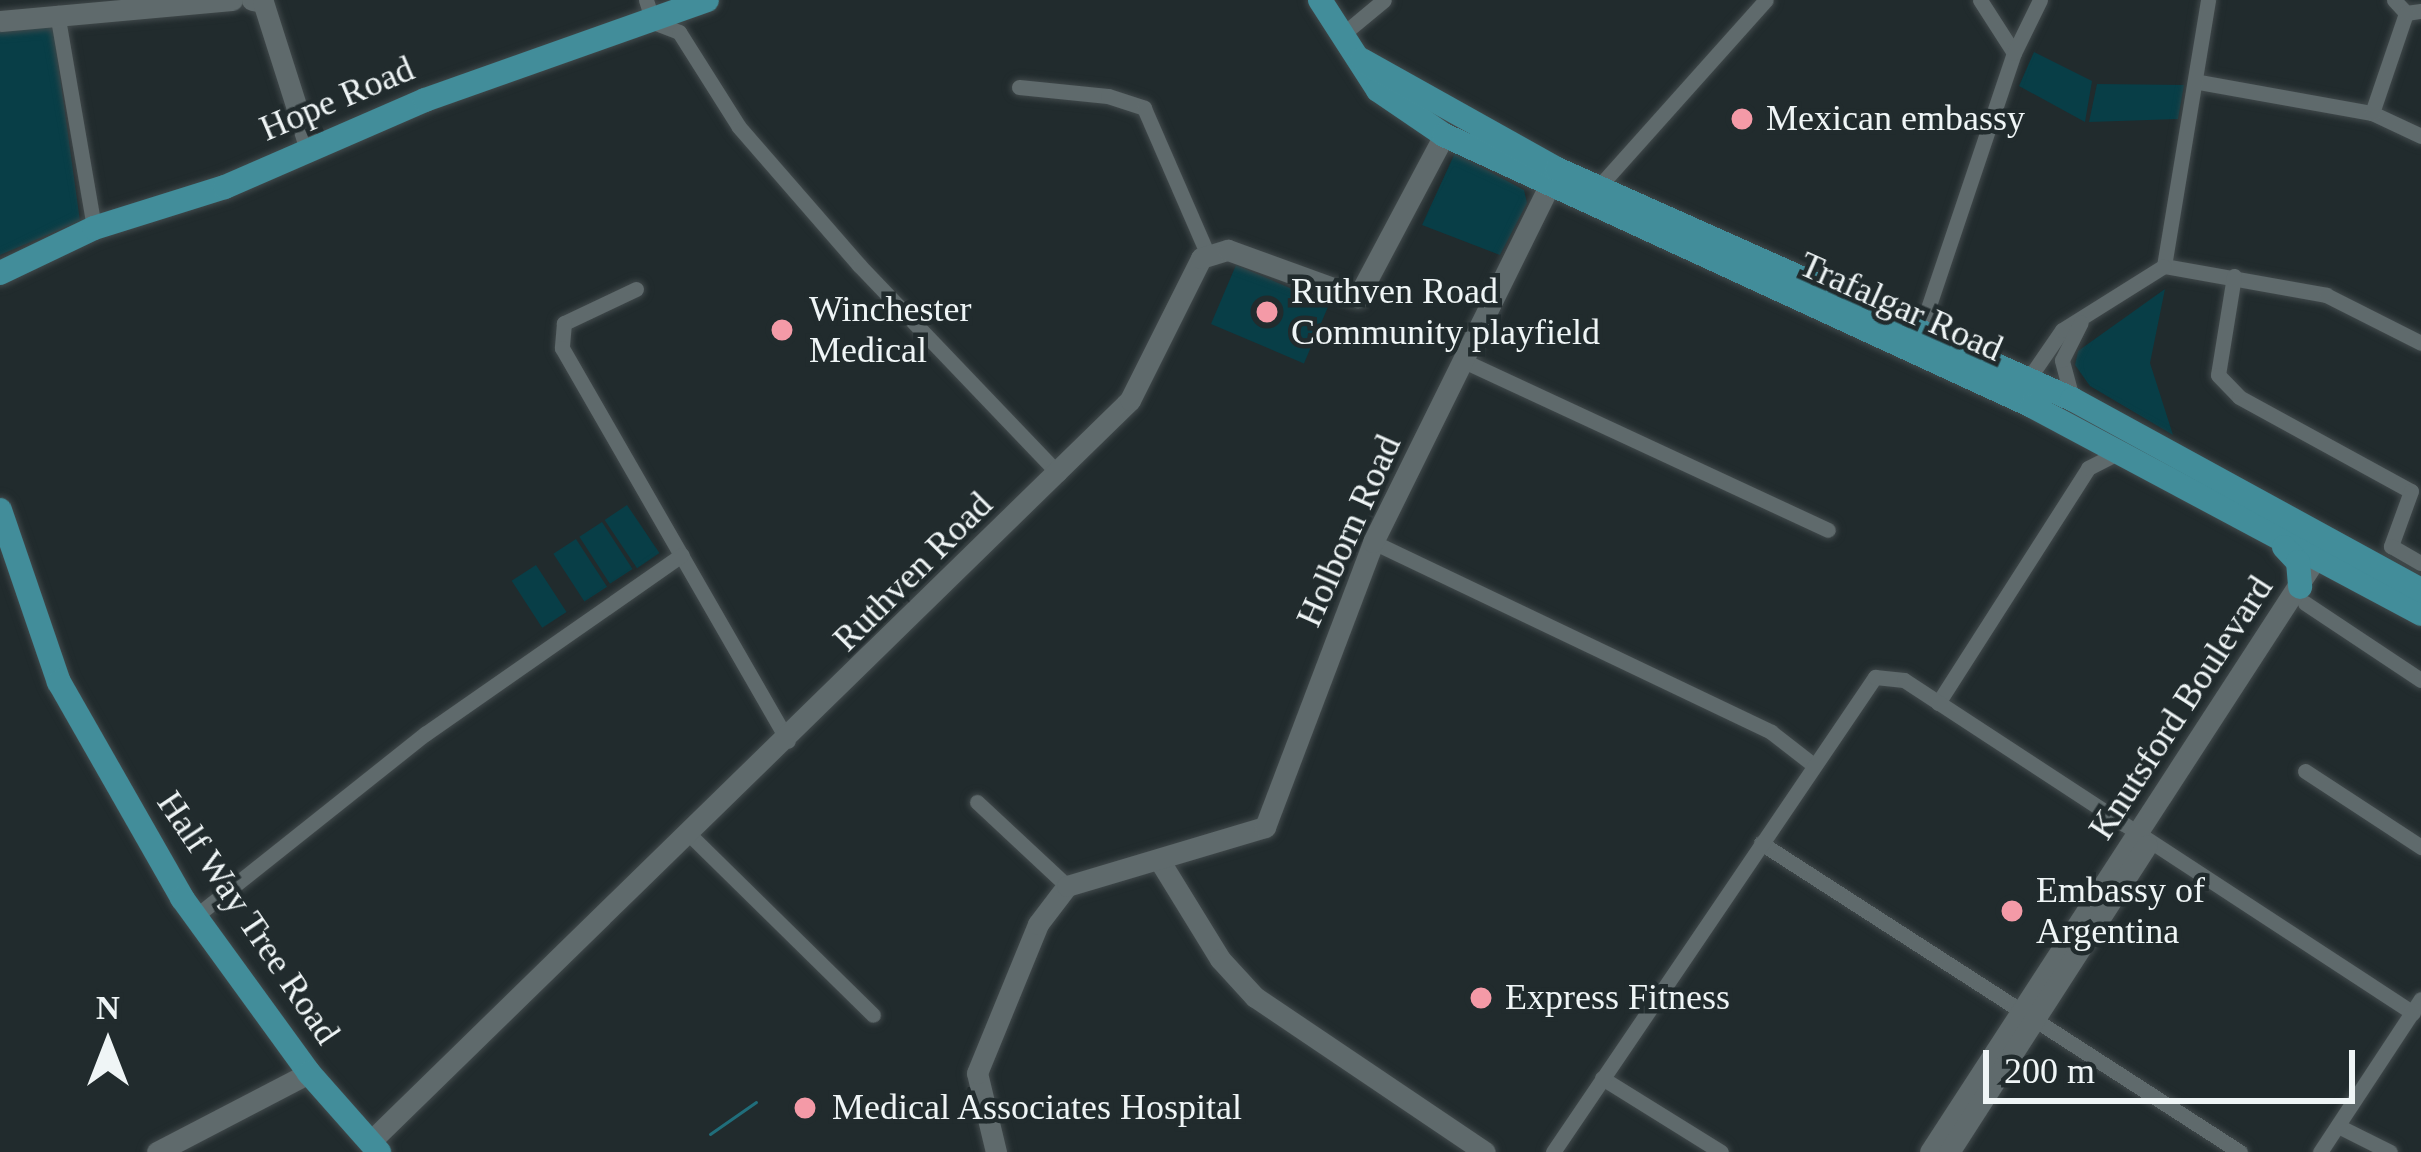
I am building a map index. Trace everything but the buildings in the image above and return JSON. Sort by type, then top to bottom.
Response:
[{"type":"main road","name":"Hope Road","points":[[0,274],[94,228],[193,199],[649,11],[707,0]]},
{"type":"main road","name":"Trafalgar Road","points":[[1320,0],[1378,91],[1444,135],[1593,196],[2032,406],[2275,539],[2421,590]]},
{"type":"main road","name":"Trafalgar Road","points":[[1362,60],[1553,178]]},
{"type":"main road","name":"Trafalgar Road","points":[[1593,196],[1782,261],[1920,332],[2072,399],[2326,555],[2351,582],[2421,614]]},
{"type":"main road","points":[[2029,378],[2032,406]]},
{"type":"main road","name":"Half Way Tree Road","points":[[0,510],[58,682],[196,916],[309,1073],[374,1147]]},
{"type":"main road","points":[[2275,539],[2298,562],[2305,594],[2323,581],[2351,582]]},
{"type":"street","points":[[0,21],[232,0]]},
{"type":"street","points":[[1343,34],[1384,0]]},
{"type":"street","points":[[1593,196],[1766,0]]},
{"type":"street","points":[[1980,0],[2014,53]]},
{"type":"street","points":[[1920,332],[2014,53],[2040,0]]},
{"type":"street","points":[[2164,266],[2199,82],[2208,0]]},
{"type":"street","points":[[258,1],[310,149]]},
{"type":"street","points":[[2372,113],[2407,8]]},
{"type":"street","points":[[649,11],[679,32],[754,144],[1059,474]]},
{"type":"street","points":[[57,13],[94,228]]},
{"type":"street","points":[[2199,82],[2372,113],[2421,136]]},
{"type":"street","points":[[1019,87],[1108,96],[1144,108],[1207,253],[1228,250],[1358,297],[1444,135]]},
{"type":"street","points":[[1982,90],[1999,99]]},
{"type":"street","name":"Holborn Road","points":[[1161,863],[1265,827],[1373,542],[1553,178]]},
{"type":"street","name":"Ruthven Road","points":[[374,1147],[1130,400],[1207,253]]},
{"type":"street","points":[[2029,378],[2062,330],[2164,266],[2326,295],[2421,343]]},
{"type":"street","points":[[2234,276],[2218,375],[2239,397],[2410,490],[2391,546],[2421,563]]},
{"type":"street","points":[[635,289],[569,319],[560,339],[788,741]]},
{"type":"street","points":[[2072,399],[2063,383],[2064,348],[2091,310]]},
{"type":"street","points":[[1464,361],[1828,530]]},
{"type":"street","points":[[1938,703],[2088,469],[2118,453]]},
{"type":"street","points":[[1373,542],[1771,732],[1810,763]]},
{"type":"street","points":[[196,916],[425,734],[682,555]]},
{"type":"street","name":"Knutsford Boulevard","points":[[1949,1152],[2145,834],[2305,594],[2326,555]]},
{"type":"street","points":[[2305,594],[2421,680]]},
{"type":"street","points":[[1553,1152],[1810,763],[1875,677],[1904,680],[2417,1006],[2320,1152]]},
{"type":"street","points":[[2305,771],[2421,847]]},
{"type":"street","points":[[977,802],[1067,886]]},
{"type":"street","points":[[691,836],[873,1015]]},
{"type":"street","points":[[1761,843],[2240,1152]]},
{"type":"street","points":[[996,1152],[977,1073],[1038,924],[1067,886],[1161,863],[1220,958],[1256,998],[1485,1152]]},
{"type":"street","name":"Knutsford Boulevard","points":[[1930,1152],[2031,1016]]},
{"type":"street","points":[[157,1152],[309,1073]]},
{"type":"street","points":[[1602,1078],[1721,1152]]},
{"type":"street","points":[[2338,1126],[2390,1152]]},
{"type":"shaded area","points":[[53,26],[80,221],[0,255],[0,31]]},
{"type":"shaded area","points":[[2034,52],[2092,81],[2085,122],[2019,86]]},
{"type":"shaded area","points":[[2097,84],[2184,85],[2178,119],[2089,122]]},
{"type":"shaded area","points":[[1455,153],[1524,190],[1527,203],[1500,255],[1422,225]]},
{"type":"shaded area","name":"Ruthven Road Community playfield","points":[[1236,265],[1329,304],[1304,363],[1211,324]]},
{"type":"shaded area","points":[[2165,289],[2150,363],[2173,435],[2090,386],[2075,365],[2078,351]]},
{"type":"shaded area","points":[[627,505],[659,553],[637,568],[605,520]]},
{"type":"shaded area","points":[[602,522],[632,569],[610,584],[579,537]]},
{"type":"shaded area","points":[[576,539],[607,587],[584,602],[553,554]]},
{"type":"shaded area","points":[[536,565],[566,612],[542,628],[512,581]]},
{"type":"waterway","points":[[710,1134],[756,1102]]},
{"type":"place","name":"Mexican embassy","points":[[1742,119]]},
{"type":"place","name":"Ruthven Road Community playfield","points":[[1267,312]]},
{"type":"place","name":"Winchester Medical","points":[[782,330]]},
{"type":"place","name":"Embassy of Argentina","points":[[2012,911]]},
{"type":"place","name":"Express Fitness","points":[[1481,998]]},
{"type":"place","name":"Medical Associates Hospital","points":[[805,1108]]}]
